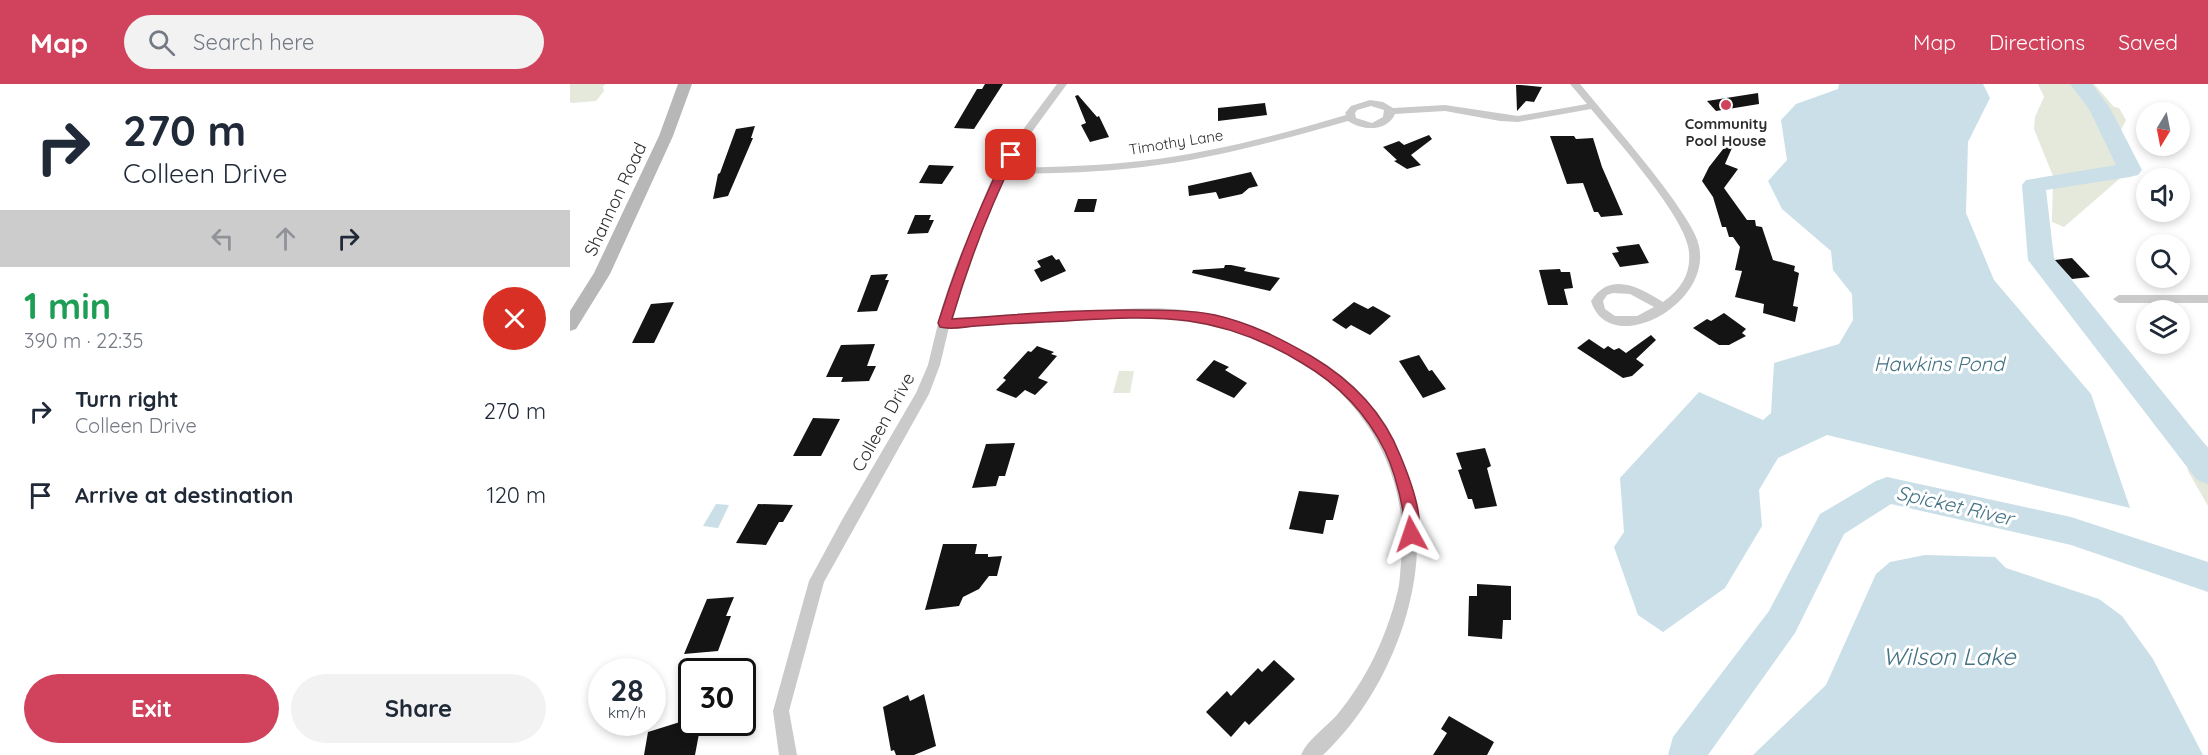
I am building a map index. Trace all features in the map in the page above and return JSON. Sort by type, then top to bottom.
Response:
[{"type":"street","name":"Shannon Road","points":[[573,318],[602,274],[666,136],[685,84]]},
{"type":"street","name":"Colleen Drive","points":[[788,755],[781,711],[817,581],[922,394],[934,365],[961,268],[1001,171],[1021,139],[1062,84]]},
{"type":"street","points":[[1575,84],[1632,150],[1692,239],[1694,264],[1690,281],[1679,296],[1663,306],[1639,321],[1623,323],[1615,321],[1602,312],[1597,301],[1603,292],[1610,288],[1627,288],[1663,306]]},
{"type":"street","name":"Timothy Lane","points":[[1351,117],[1354,108],[1367,103],[1380,104],[1390,111],[1445,108],[1518,119],[1554,115],[1593,106]]},
{"type":"street","name":"Timothy Lane","points":[[1351,117],[1361,124],[1377,125],[1388,120],[1390,111]]},
{"type":"street","name":"Timothy Lane","points":[[1001,171],[1102,168],[1163,161],[1249,145],[1351,117]]},
{"type":"street","points":[[2119,299],[2208,299]]},
{"type":"street","points":[[944,323],[1144,313],[1181,314],[1215,320],[1247,329],[1305,356],[1332,374],[1355,396],[1380,431],[1404,481],[1411,515],[1412,552],[1407,591],[1395,631],[1377,672],[1351,712],[1310,755]]},
{"type":"shaded area","points":[[570,84],[606,84],[603,86],[604,91],[596,101],[572,103],[570,102]]},
{"type":"shaded area","points":[[2038,84],[2094,84],[2114,107],[2119,108],[2126,120],[2121,130],[2122,139],[2128,142],[2131,165],[2125,174],[2064,227],[2052,222],[2053,176],[2034,129],[2035,117],[2044,97]]},
{"type":"shaded area","points":[[1119,371],[1134,371],[1130,393],[1113,393]]},
{"type":"shaded area","points":[[2178,420],[2208,447],[2208,506],[2188,471]]},
{"type":"water","name":"Hawkins Pond","points":[[1839,84],[1983,84],[1990,98],[1968,142],[1966,213],[1994,280],[2091,394],[2130,508],[1827,435],[1778,458],[1759,490],[1762,526],[1725,588],[1663,632],[1638,615],[1614,547],[1624,532],[1620,478],[1699,392],[1763,420],[1771,413],[1774,363],[1839,344],[1853,320],[1852,294],[1833,270],[1831,251],[1782,209],[1768,181],[1787,160],[1781,120],[1796,104],[1838,89]]},
{"type":"water","points":[[716,504],[729,505],[718,528],[703,526]]},
{"type":"water","name":"Wilson Lake","points":[[1925,555],[1995,557],[2006,568],[2099,599],[2122,616],[2153,659],[2203,755],[1753,755],[1826,685],[1876,574],[1890,562]]},
{"type":"building","points":[[985,84],[1003,84],[974,129],[954,128],[977,89],[982,89]]},
{"type":"building","points":[[1516,85],[1542,87],[1534,102],[1526,101],[1517,111]]},
{"type":"building","points":[[1758,93],[1759,104],[1716,111],[1707,101]]},
{"type":"building","points":[[1078,95],[1097,117],[1099,116],[1109,137],[1090,142],[1081,125],[1086,123],[1075,96]]},
{"type":"building","points":[[1265,103],[1267,115],[1218,121],[1218,108]]},
{"type":"building","points":[[755,126],[751,138],[753,138],[728,196],[713,199],[718,174],[736,129]]},
{"type":"building","points":[[1429,135],[1432,139],[1411,155],[1421,165],[1407,169],[1394,161],[1397,160],[1383,147],[1399,141],[1404,145]]},
{"type":"building","points":[[1550,136],[1593,138],[1602,167],[1623,215],[1601,217],[1598,212],[1594,212],[1583,183],[1567,184]]},
{"type":"building","points":[[1731,139],[1735,141],[1725,164],[1738,169],[1724,188],[1747,220],[1755,220],[1756,226],[1762,227],[1773,260],[1795,266],[1794,271],[1799,273],[1793,306],[1798,307],[1795,322],[1763,313],[1764,304],[1735,297],[1742,271],[1735,270],[1740,247],[1733,237],[1729,237],[1726,227],[1722,227],[1713,197],[1702,181],[1709,167]]},
{"type":"building","points":[[929,165],[954,166],[942,184],[919,183]]},
{"type":"building","points":[[1251,172],[1258,186],[1249,188],[1242,194],[1219,199],[1216,192],[1189,196],[1188,186]]},
{"type":"building","points":[[1078,199],[1097,199],[1094,212],[1074,212]]},
{"type":"building","points":[[915,215],[931,215],[929,220],[934,220],[928,233],[907,234]]},
{"type":"building","points":[[1639,244],[1649,263],[1620,267],[1612,253],[1619,252],[1616,247]]},
{"type":"building","points":[[1052,255],[1056,260],[1059,259],[1066,271],[1041,282],[1034,270],[1041,267],[1037,261]]},
{"type":"building","points":[[2072,258],[2090,277],[2072,279],[2055,260]]},
{"type":"building","points":[[1225,265],[1246,268],[1244,271],[1280,278],[1270,291],[1192,273],[1193,270],[1224,268]]},
{"type":"building","points":[[1560,269],[1561,272],[1570,272],[1573,288],[1564,289],[1568,305],[1548,305],[1539,270]]},
{"type":"building","points":[[888,274],[885,280],[889,280],[877,311],[857,312],[871,275]]},
{"type":"building","points":[[674,302],[654,343],[632,343],[651,304]]},
{"type":"building","points":[[1354,302],[1368,309],[1373,306],[1391,316],[1370,335],[1351,325],[1346,329],[1332,320]]},
{"type":"building","points":[[1724,313],[1746,329],[1742,333],[1746,336],[1729,345],[1719,345],[1693,328],[1707,319],[1711,321]]},
{"type":"building","points":[[1651,335],[1656,340],[1636,359],[1644,365],[1632,376],[1623,378],[1577,348],[1589,339],[1604,349],[1608,346],[1614,350],[1619,348],[1626,353]]},
{"type":"building","points":[[875,344],[867,366],[876,366],[869,381],[841,382],[843,377],[826,377],[841,345]]},
{"type":"building","points":[[1037,346],[1054,352],[1051,354],[1057,356],[1038,378],[1048,382],[1035,395],[1025,390],[1016,398],[996,390],[1006,380],[1003,378],[1028,351],[1031,352]]},
{"type":"building","points":[[1419,355],[1429,371],[1432,370],[1446,389],[1423,398],[1399,361]]},
{"type":"building","points":[[1214,360],[1229,367],[1225,370],[1247,383],[1234,398],[1196,380]]},
{"type":"building","points":[[813,418],[840,419],[821,456],[793,456]]},
{"type":"building","points":[[1015,443],[1005,476],[999,476],[996,486],[972,488],[986,444]]},
{"type":"building","points":[[1485,448],[1491,466],[1487,468],[1497,506],[1475,509],[1472,499],[1468,499],[1458,470],[1462,469],[1456,453]]},
{"type":"building","points":[[1299,491],[1339,495],[1333,520],[1326,520],[1323,534],[1289,529]]},
{"type":"building","points":[[758,504],[793,505],[783,522],[779,522],[766,545],[736,543]]},
{"type":"building","points":[[943,544],[977,544],[975,554],[988,554],[988,557],[1002,556],[997,576],[989,576],[979,589],[963,597],[959,606],[925,610]]},
{"type":"building","points":[[1477,584],[1511,586],[1511,620],[1503,620],[1502,639],[1468,636],[1469,596],[1477,596]]},
{"type":"building","points":[[734,597],[726,616],[731,616],[718,651],[684,654],[707,599]]},
{"type":"building","points":[[1274,660],[1295,679],[1249,725],[1245,721],[1231,737],[1206,712],[1227,691],[1231,696],[1258,668],[1262,672]]},
{"type":"building","points":[[924,694],[936,746],[914,755],[896,755],[894,750],[891,751],[883,707],[908,695],[910,701]]},
{"type":"building","points":[[1449,716],[1494,742],[1487,755],[1433,755],[1447,733],[1441,729]]},
{"type":"building","points":[[678,723],[678,736],[699,736],[695,755],[644,755],[647,736],[666,736],[666,726]]},
{"type":"waterway","name":"Spicket River","points":[[2081,84],[2099,108],[2130,170],[2034,185],[2041,260],[2208,471]]},
{"type":"waterway","name":"Spicket River","points":[[1687,755],[1687,751],[1782,622],[1832,524],[1887,490],[2071,531],[2208,577]]},
{"type":"place","name":"Community Pool House","points":[[1726,105]]},
{"type":"route","points":[[1011,155],[1001,171],[961,268],[944,323],[1108,314],[1181,314],[1247,329],[1277,341],[1332,374],[1355,396],[1375,421],[1404,481],[1411,515],[1411,534]]}]
